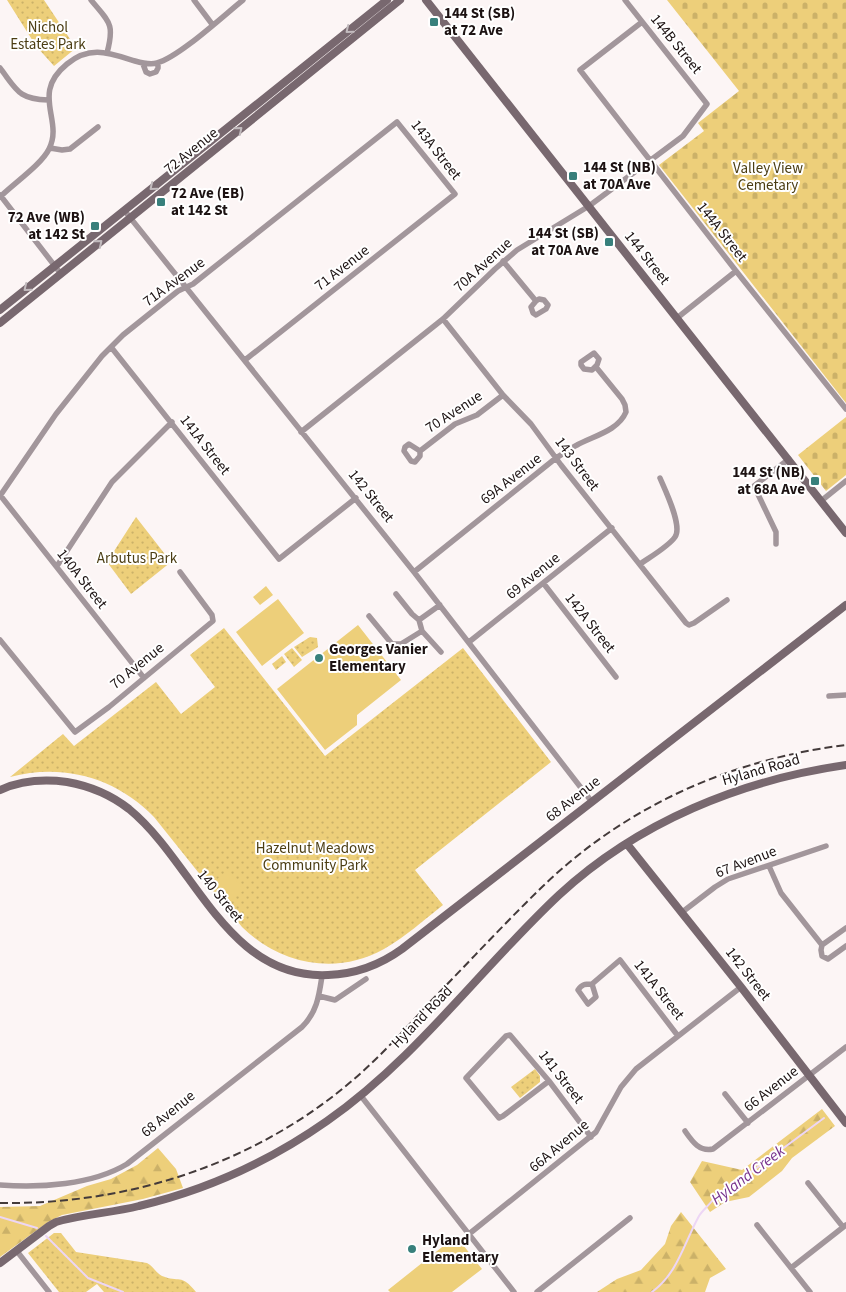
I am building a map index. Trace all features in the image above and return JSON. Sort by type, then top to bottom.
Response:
[{"type":"street","points":[[91,0],[110,25],[112,36],[107,53]]},
{"type":"street","points":[[194,0],[212,24]]},
{"type":"street","points":[[61,274],[0,196],[42,159],[50,148],[52,125],[48,100],[52,82],[59,71],[84,54],[94,52],[107,53],[143,64],[158,63],[176,52],[243,0]]},
{"type":"street","name":"72 Avenue","points":[[0,310],[387,0]]},
{"type":"street","name":"72 Avenue","points":[[0,323],[400,0]]},
{"type":"street","name":"144 Street","points":[[426,0],[846,533]]},
{"type":"street","name":"144B Street","points":[[625,0],[707,104]]},
{"type":"street","name":"144A Street","points":[[642,22],[580,70],[846,409]]},
{"type":"street","points":[[143,64],[146,72],[150,74],[156,72],[158,63]]},
{"type":"street","points":[[0,68],[22,95],[32,99],[48,100]]},
{"type":"street","name":"70A Avenue","points":[[301,432],[443,319],[503,262],[525,245],[589,206],[683,136],[707,104]]},
{"type":"street","name":"143A Street","points":[[397,122],[455,194]]},
{"type":"street","name":"71A Avenue","points":[[0,495],[58,412],[123,335],[178,291],[193,284],[397,122]]},
{"type":"street","points":[[50,148],[70,149],[98,127]]},
{"type":"street","name":"71 Avenue","points":[[245,360],[455,194]]},
{"type":"street","name":"142 Street","points":[[124,210],[356,498],[592,802]]},
{"type":"street","points":[[503,262],[536,300]]},
{"type":"street","points":[[677,318],[736,271]]},
{"type":"street","name":"143 Street","points":[[443,319],[502,395],[531,424],[689,625],[727,600]]},
{"type":"street","name":"141A Street","points":[[111,347],[279,559],[356,498]]},
{"type":"street","name":"69A Avenue","points":[[414,572],[556,458],[576,445],[604,433],[622,418],[626,412],[622,399],[596,367]]},
{"type":"street","name":"70 Avenue","points":[[420,451],[455,424],[477,415],[502,395]]},
{"type":"street","points":[[57,566],[112,482],[172,422]]},
{"type":"street","points":[[776,544],[776,532],[754,486],[789,459]]},
{"type":"street","points":[[640,564],[672,540],[677,533],[676,522],[660,478]]},
{"type":"street","points":[[821,501],[846,481]]},
{"type":"street","name":"140A Street","points":[[0,495],[144,678]]},
{"type":"street","name":"69 Avenue","points":[[469,642],[612,528]]},
{"type":"street","name":"70 Avenue","points":[[0,640],[75,732],[211,624],[214,618],[180,572]]},
{"type":"street","name":"142A Street","points":[[544,584],[616,677]]},
{"type":"street","points":[[396,594],[419,620],[422,631],[440,652]]},
{"type":"street","points":[[419,620],[440,605]]},
{"type":"street","name":"68 Avenue","points":[[0,1185],[26,1186],[89,1180],[105,1176],[122,1167],[302,1027],[313,1013],[319,996],[322,976],[365,969],[392,957],[846,605]]},
{"type":"street","points":[[369,616],[392,644],[401,644],[422,631]]},
{"type":"street","points":[[829,696],[846,695]]},
{"type":"street","name":"Hyland Road","points":[[0,1263],[56,1222],[156,1202],[226,1178],[291,1145],[330,1120],[361,1096],[404,1056],[559,895],[596,864],[627,844],[686,811],[737,790],[790,775],[846,765]]},
{"type":"street","name":"140 Street","points":[[0,790],[26,782],[61,781],[94,789],[118,801],[145,825],[219,918],[246,947],[280,967],[322,976]]},
{"type":"street","name":"142 Street","points":[[627,844],[846,1123]]},
{"type":"street","name":"67 Avenue","points":[[681,913],[728,879],[826,846]]},
{"type":"street","points":[[769,866],[781,893],[822,945],[821,954],[828,959],[846,946]]},
{"type":"street","points":[[822,945],[846,928]]},
{"type":"street","name":"141A Street","points":[[592,984],[620,960],[678,1036]]},
{"type":"street","points":[[319,996],[335,1000],[366,979]]},
{"type":"street","name":"66A Avenue","points":[[469,1234],[600,1128],[621,1087],[636,1070],[741,987]]},
{"type":"street","name":"141 Street","points":[[549,1081],[499,1118],[466,1078],[506,1036],[510,1035],[549,1081],[591,1136]]},
{"type":"street","name":"66 Avenue","points":[[685,1131],[693,1143],[701,1148],[711,1150],[846,1047]]},
{"type":"street","points":[[725,1094],[748,1123]]},
{"type":"street","points":[[361,1096],[514,1292]]},
{"type":"street","points":[[791,1268],[845,1226],[808,1183]]},
{"type":"street","points":[[537,1292],[630,1218]]},
{"type":"street","points":[[757,1225],[810,1292]]},
{"type":"street","points":[[16,1250],[49,1292]]},
{"type":"green space","name":"Nichol Estates Park","points":[[7,0],[44,0],[76,48],[54,66],[36,46]]},
{"type":"green space","name":"Valley View Cemetary","points":[[667,0],[846,0],[846,403],[659,165],[704,131],[698,123],[739,91]]},
{"type":"green space","points":[[846,417],[846,475],[826,491],[798,455]]},
{"type":"green space","name":"Arbutus Park","points":[[136,517],[171,562],[131,594],[107,562]]},
{"type":"green space","points":[[266,586],[273,595],[260,605],[253,597]]},
{"type":"green space","points":[[278,599],[304,633],[262,666],[236,632]]},
{"type":"green space","points":[[358,625],[401,680],[357,715],[357,725],[325,750],[277,689]]},
{"type":"green space","name":"Hazelnut Meadows Community Park","points":[[224,628],[325,756],[463,648],[551,762],[415,870],[443,905],[407,934],[384,949],[366,957],[328,964],[309,962],[273,950],[257,940],[242,927],[154,817],[123,792],[88,777],[69,773],[30,773],[10,777],[63,734],[74,746],[156,682],[181,714],[215,687],[190,655]]},
{"type":"green space","points":[[310,637],[317,638],[318,647],[302,657],[294,647]]},
{"type":"green space","points":[[292,648],[302,660],[294,667],[284,654]]},
{"type":"green space","points":[[282,656],[286,662],[276,670],[272,664]]},
{"type":"green space","points":[[228,870],[244,890],[230,901],[215,881]]},
{"type":"green space","points":[[535,1069],[540,1076],[540,1082],[520,1098],[511,1087]]},
{"type":"green space","points":[[822,1109],[835,1126],[792,1158],[782,1171],[749,1197],[725,1202],[710,1212],[690,1182],[702,1161],[742,1170]]},
{"type":"green space","points":[[158,1148],[176,1169],[183,1188],[143,1199],[62,1215],[48,1222],[0,1257],[0,1207],[40,1206],[87,1186],[111,1179],[137,1165]]},
{"type":"green space","points":[[681,1212],[726,1269],[710,1278],[705,1292],[597,1292],[617,1279],[641,1270],[665,1244],[671,1226]]},
{"type":"green space","points":[[54,1233],[61,1233],[76,1252],[147,1263],[162,1276],[187,1282],[196,1292],[104,1292],[97,1284],[86,1292],[59,1292],[28,1253]]},
{"type":"green space","points":[[456,1236],[482,1269],[452,1292],[390,1292],[388,1290]]},
{"type":"waterway","name":"Hyland Creek","points":[[652,1292],[674,1267],[699,1216],[712,1201],[824,1118]]},
{"type":"waterway","points":[[0,1217],[37,1228]]},
{"type":"waterway","points":[[46,1236],[88,1278],[123,1292]]},
{"type":"railway","points":[[0,1203],[48,1202],[142,1187],[188,1174],[232,1156],[274,1135],[315,1109],[363,1071],[541,888],[573,859],[608,833],[681,791],[721,775],[761,762],[803,752],[846,745]]},
{"type":"place","name":"144 St (SB) at 72 Ave","points":[[434,22]]},
{"type":"place","name":"144 St (NB) at 70A Ave","points":[[573,176]]},
{"type":"place","name":"72 Ave (EB) at 142 St","points":[[161,202]]},
{"type":"place","name":"72 Ave (WB) at 142 St","points":[[95,226]]},
{"type":"place","name":"144 St (SB) at 70A Ave","points":[[609,242]]},
{"type":"place","name":"144 St (NB) at 68A Ave","points":[[815,481]]},
{"type":"place","name":"Georges Vanier Elementary","points":[[319,658]]},
{"type":"place","name":"Hyland Elementary","points":[[412,1249]]}]
